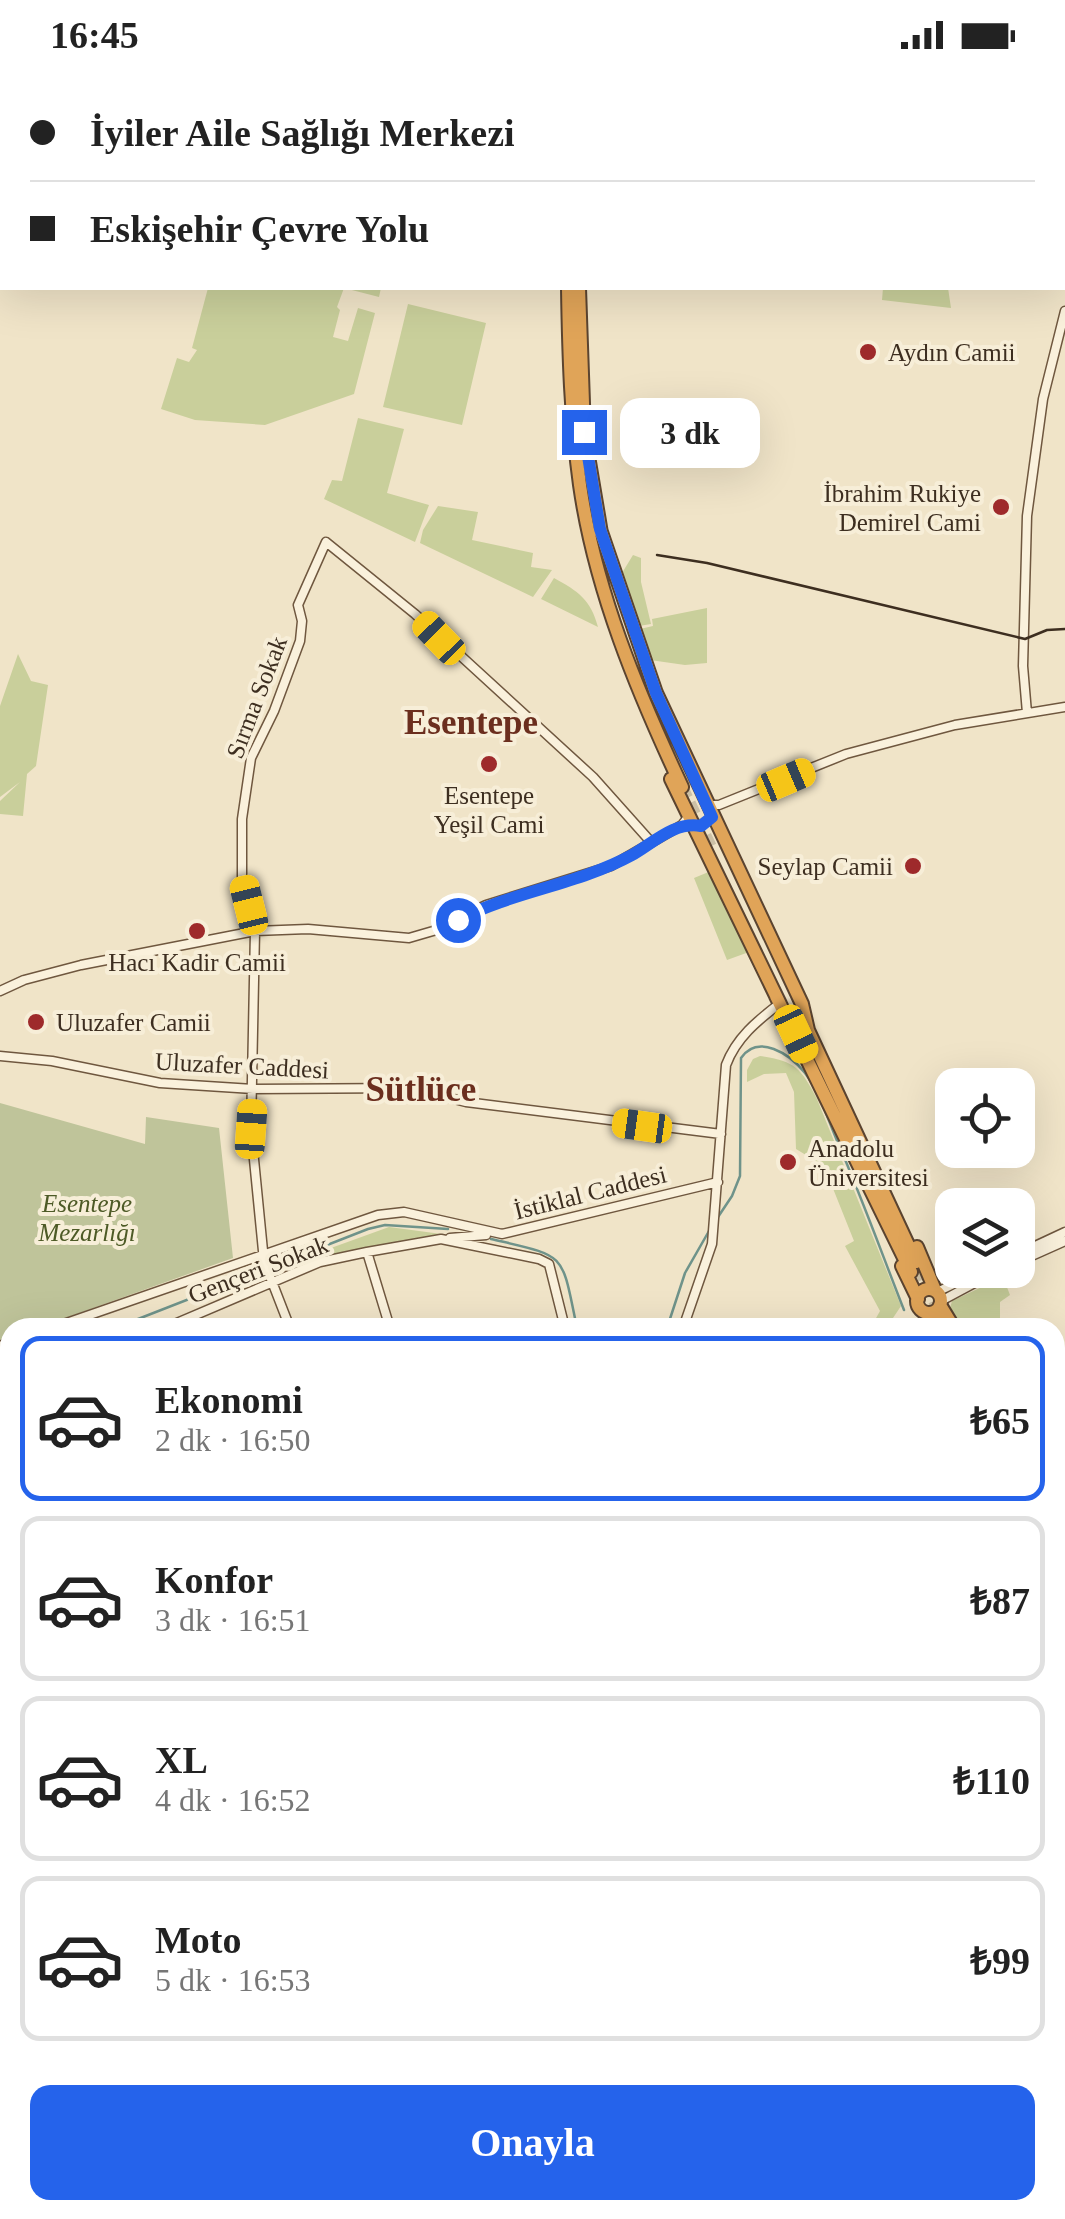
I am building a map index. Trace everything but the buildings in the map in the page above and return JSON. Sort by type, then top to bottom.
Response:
[{"type":"highway","points":[[568,290],[568,355],[575,439],[599,592],[622,666],[686,786],[713,809],[714,844],[780,1004],[916,1271],[939,1297],[950,1318]]},
{"type":"highway","points":[[579,290],[584,432],[600,529],[624,630],[686,786],[688,822],[714,844],[802,1004],[808,1030],[916,1271],[927,1318]]},
{"type":"highway","points":[[688,822],[707,824],[713,809]]},
{"type":"highway","points":[[922,1305],[923,1291],[939,1297]]},
{"type":"highway","points":[[922,1305],[932,1312],[939,1297]]},
{"type":"street","points":[[1027,712],[1027,516],[1043,399],[1065,311]]},
{"type":"street","name":"Sırma Sokak","points":[[286,1318],[264,1257],[251,1129],[255,931],[242,879],[242,819],[251,758],[300,642],[302,621],[298,605],[326,542],[415,614],[592,777],[651,842]]},
{"type":"street","points":[[713,809],[846,754],[955,725],[1065,707]]},
{"type":"street","points":[[0,991],[24,980],[81,965],[255,931],[308,929],[409,938],[486,905],[593,874],[688,822]]},
{"type":"street","points":[[686,1318],[712,1244],[726,1064],[733,1048],[780,1004]]},
{"type":"street","name":"Uluzafer Caddesi","points":[[0,1056],[52,1061],[160,1084],[254,1089],[410,1088],[466,1102],[721,1134]]},
{"type":"street","name":"İstiklal Caddesi","points":[[82,1318],[385,1214],[404,1212],[494,1234],[718,1182]]},
{"type":"street","points":[[1035,1249],[1065,1232]]},
{"type":"street","name":"Gençeri Sokak","points":[[186,1318],[270,1277],[320,1262],[441,1239],[494,1234]]},
{"type":"street","points":[[441,1239],[548,1264],[562,1318]]},
{"type":"street","points":[[1035,1252],[1065,1241]]},
{"type":"street","points":[[368,1252],[386,1318]]},
{"type":"street","points":[[939,1297],[954,1288]]},
{"type":"street","points":[[939,1297],[959,1288]]},
{"type":"green space","points":[[207,290],[343,290],[333,337],[348,341],[358,308],[375,313],[354,394],[265,425],[195,420],[161,409],[177,358],[189,362],[197,350],[192,348]]},
{"type":"green space","points":[[352,290],[381,290],[379,297]]},
{"type":"green space","points":[[883,290],[948,290],[951,308],[882,300]]},
{"type":"green space","points":[[408,304],[486,323],[462,425],[383,407]]},
{"type":"green space","points":[[358,418],[404,429],[387,493],[429,505],[415,542],[324,499],[332,480],[342,481]]},
{"type":"green space","points":[[438,506],[478,512],[472,540],[533,553],[531,567],[552,570],[533,597],[420,543]]},
{"type":"green space","points":[[633,555],[641,558],[641,582],[651,624],[639,626],[622,573]]},
{"type":"green space","points":[[554,578],[582,597],[598,627],[541,599]]},
{"type":"green space","points":[[707,608],[707,663],[685,665],[650,660],[640,629],[653,626],[652,619]]},
{"type":"green space","points":[[18,654],[31,681],[48,685],[36,766],[27,774],[23,816],[0,814],[0,801],[20,782],[0,797],[0,706]]},
{"type":"green space","points":[[711,871],[749,952],[727,960],[694,878]]},
{"type":"green space","points":[[760,1056],[781,1060],[796,1068],[817,1099],[901,1306],[893,1318],[876,1318],[880,1311],[845,1246],[854,1241],[824,1166],[796,1149],[794,1092],[786,1073],[764,1074],[747,1082],[747,1070],[753,1059]]},
{"type":"green space","name":"Esentepe Mezarlığı","points":[[0,1103],[145,1144],[146,1117],[219,1128],[233,1258],[65,1318],[0,1318]]},
{"type":"green space","points":[[389,1227],[449,1235],[273,1272],[273,1269]]},
{"type":"green space","points":[[980,1288],[1007,1288],[1010,1295],[1000,1302],[1000,1318],[955,1318],[950,1308],[952,1301]]},
{"type":"waterway","points":[[716,1220],[740,1176],[741,1058],[756,1047],[774,1049],[799,1066],[815,1089],[904,1310]]},
{"type":"waterway","points":[[141,1318],[368,1229],[385,1225],[448,1229]]},
{"type":"waterway","points":[[670,1318],[685,1273],[709,1231]]},
{"type":"waterway","points":[[491,1239],[535,1250],[557,1261],[568,1284],[575,1318]]},
{"type":"tunnel","points":[[682,787],[711,847]]},
{"type":"tunnel","points":[[919,1268],[941,1316]]},
{"type":"tram line","points":[[657,555],[707,563],[1025,639],[1047,630],[1065,629]]},
{"type":"place","name":"Aydın Camii","points":[[868,352]]},
{"type":"place","name":"İbrahim Rukiye Demirel Cami","points":[[1001,507]]},
{"type":"place","name":"Esentepe Yeşil Cami","points":[[489,764]]},
{"type":"place","name":"Seylap Camii","points":[[913,866]]},
{"type":"place","name":"Hacı Kadir Camii","points":[[197,931]]},
{"type":"place","name":"Uluzafer Camii","points":[[36,1022]]},
{"type":"place","name":"Anadolu Üniversitesi","points":[[788,1162]]},
{"type":"district","name":"Esentepe","points":[[471,722]]},
{"type":"district","name":"Sütlüce","points":[[421,1089]]},
{"type":"route","points":[[458,920],[486,905],[593,874],[682,825],[701,826],[712,817],[656,693],[600,529],[584,432]]}]
